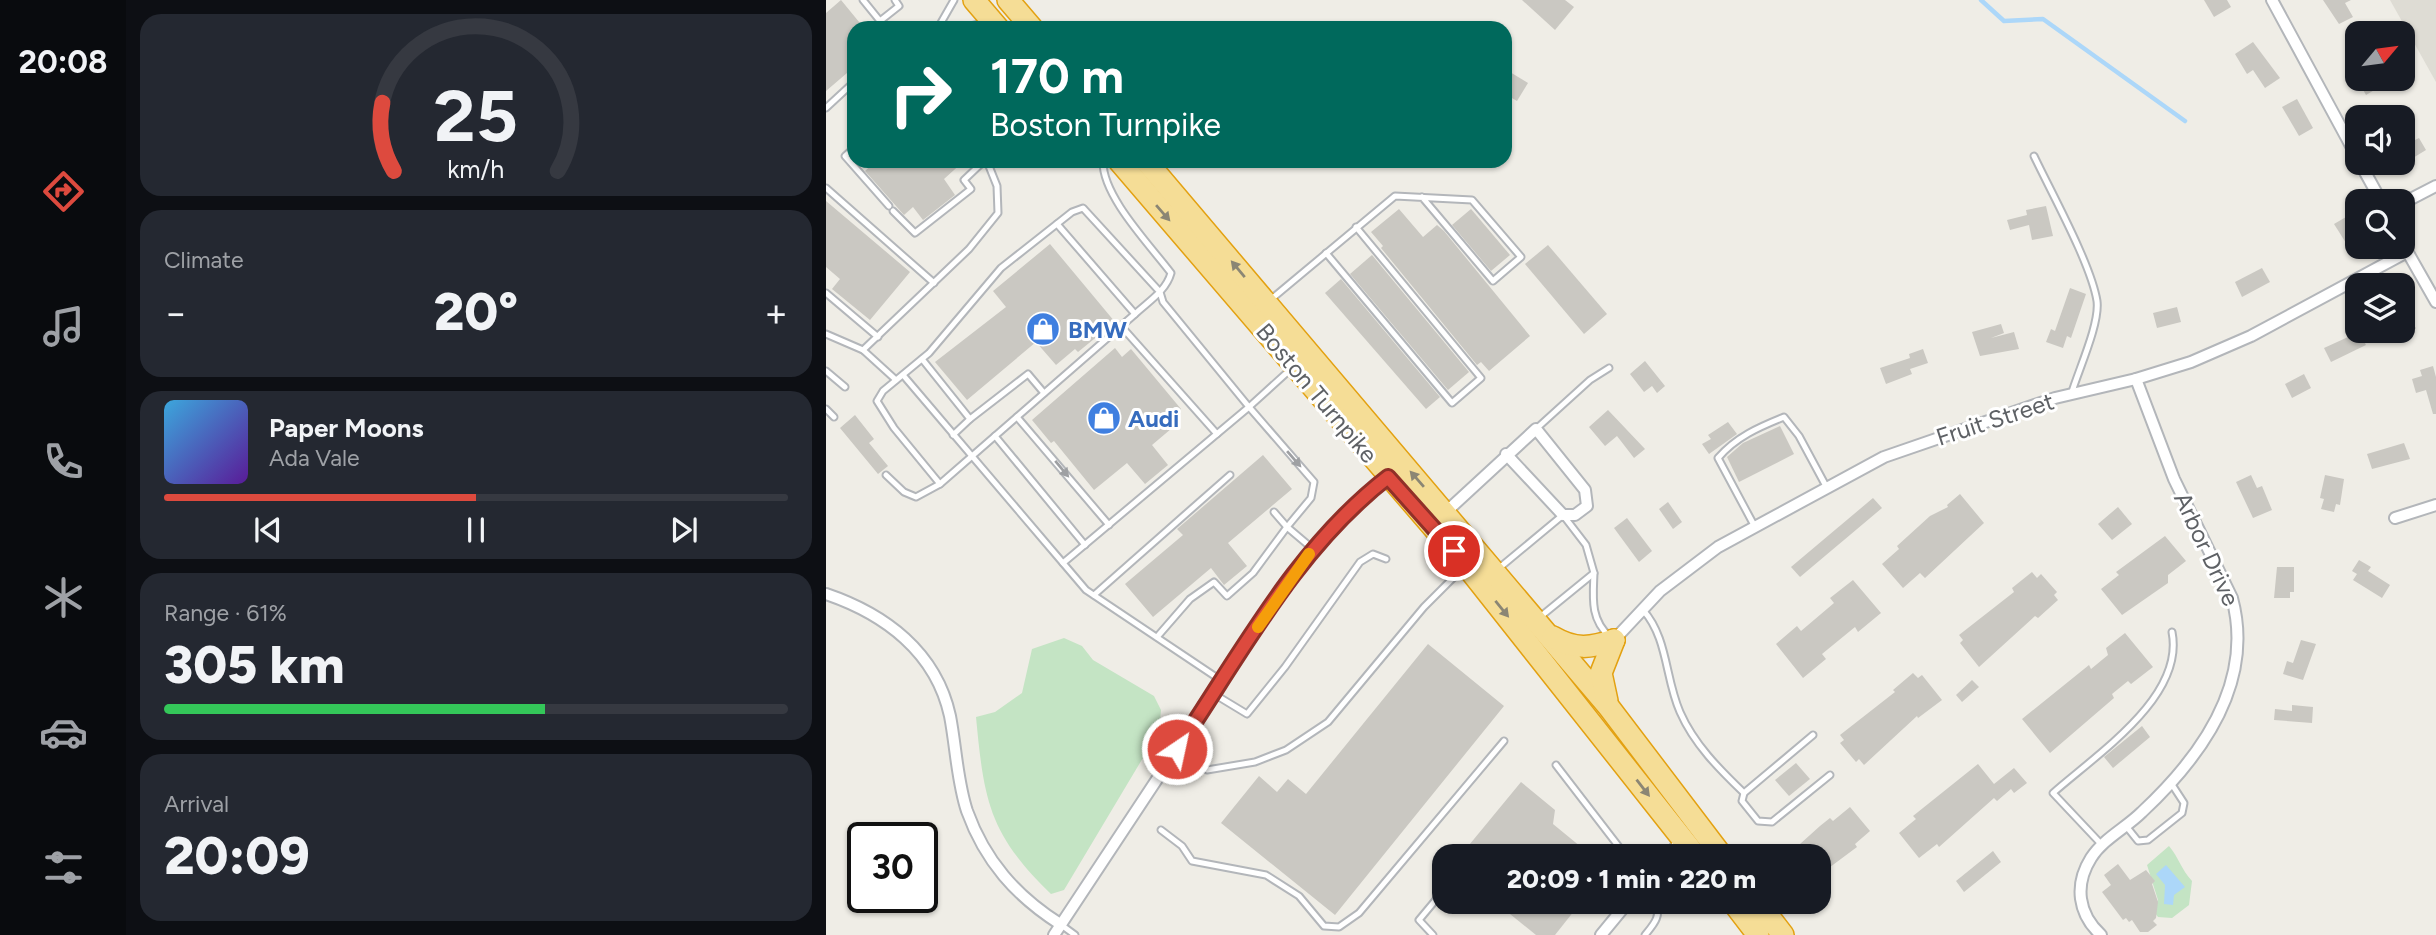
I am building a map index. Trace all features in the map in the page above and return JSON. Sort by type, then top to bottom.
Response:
[{"type":"highway","points":[[974,0],[992,21]]},
{"type":"highway","name":"Boston Turnpike","points":[[1125,168],[1465,565],[1687,844]]},
{"type":"highway","name":"Boston Turnpike","points":[[1152,168],[1543,627],[1608,706],[1713,844]]},
{"type":"highway","points":[[1543,627],[1579,647],[1591,648],[1614,640]]},
{"type":"highway","points":[[1608,706],[1601,673],[1614,640]]},
{"type":"highway","points":[[1742,914],[1758,935]]},
{"type":"highway","points":[[1767,914],[1783,935]]},
{"type":"street","points":[[2272,0],[2345,135]]},
{"type":"street","points":[[2415,197],[2436,186]]},
{"type":"street","name":"Fruit Street","points":[[1614,640],[1674,578],[1718,547],[1912,446],[2071,395],[2191,362],[2251,336],[2386,259]]},
{"type":"street","points":[[2411,259],[2436,302]]},
{"type":"street","name":"Arbor Drive","points":[[2101,935],[2082,910],[2080,897],[2085,868],[2102,845],[2171,783],[2204,741],[2226,700],[2239,650],[2238,619],[2232,598],[2174,480],[2136,379]]},
{"type":"street","points":[[1446,512],[1506,454],[1536,429],[1585,490],[1587,506],[1582,512],[1563,515],[1506,454]]},
{"type":"street","points":[[1054,935],[1313,549],[1353,505],[1388,477]]},
{"type":"street","points":[[2395,518],[2436,505]]},
{"type":"street","points":[[826,594],[870,612],[894,626],[929,664],[941,687],[949,712],[966,808],[988,858],[1021,895],[1060,925]]},
{"type":"street","points":[[1678,844],[1683,838]]},
{"type":"street","points":[[1601,935],[1618,914]]},
{"type":"lane","points":[[863,0],[880,21],[899,6],[895,0]]},
{"type":"lane","points":[[942,21],[954,0]]},
{"type":"lane","points":[[826,108],[847,88]]},
{"type":"lane","points":[[2034,156],[2079,254],[2097,301],[2071,395]]},
{"type":"lane","points":[[855,168],[915,233],[971,189],[964,180],[977,168]]},
{"type":"lane","points":[[863,350],[969,249],[998,213],[997,186],[988,168]]},
{"type":"lane","points":[[886,475],[904,492],[916,496],[940,484],[1168,285],[1171,272],[1118,205],[1103,168]]},
{"type":"lane","points":[[826,188],[934,283]]},
{"type":"lane","points":[[1267,303],[1395,196],[1422,197],[1472,200],[1521,257],[1493,281],[1422,197]]},
{"type":"lane","points":[[940,484],[894,428],[877,401],[883,391],[922,359],[1002,268],[1072,212],[1083,208],[1160,292],[1163,302],[1314,482],[1311,498],[1254,573],[1227,596],[1214,582],[1190,599],[1157,637]]},
{"type":"lane","points":[[1057,224],[1135,314]]},
{"type":"lane","points":[[1326,253],[1452,404],[1481,378],[1356,227]]},
{"type":"lane","points":[[826,293],[878,337]]},
{"type":"lane","points":[[1121,326],[1217,434]]},
{"type":"lane","points":[[827,338],[863,350],[895,380]]},
{"type":"lane","points":[[922,359],[971,419]]},
{"type":"lane","points":[[1063,563],[1250,407],[1294,366]]},
{"type":"lane","points":[[1536,429],[1590,380],[1609,368]]},
{"type":"lane","points":[[826,372],[845,387]]},
{"type":"lane","points":[[953,435],[1028,374],[1044,393]]},
{"type":"lane","points":[[903,375],[971,457],[1094,596],[1222,681]]},
{"type":"lane","points":[[826,409],[834,417]]},
{"type":"lane","points":[[1755,527],[1718,458],[1729,446],[1758,427],[1784,416],[1799,436],[1828,488]]},
{"type":"lane","points":[[1017,417],[1109,525]]},
{"type":"lane","points":[[996,436],[1084,545]]},
{"type":"lane","points":[[1094,596],[1230,475]]},
{"type":"lane","points":[[1274,512],[1313,549]]},
{"type":"lane","points":[[1496,571],[1563,515],[1586,545],[1594,573],[1593,604],[1598,626],[1614,640]]},
{"type":"lane","points":[[1214,694],[1248,714],[1360,562],[1373,554],[1387,559]]},
{"type":"lane","points":[[1177,749],[1207,771],[1255,762],[1286,750],[1328,722],[1423,607],[1465,565]]},
{"type":"lane","points":[[1543,627],[1594,573]]},
{"type":"lane","points":[[1643,610],[1654,623],[1674,694],[1689,730],[1720,770],[1744,793]]},
{"type":"lane","points":[[2102,845],[2053,793],[2128,726],[2156,696],[2173,662],[2175,648],[2172,632]]},
{"type":"lane","points":[[1814,735],[1744,793],[1742,801],[1758,821],[1772,822],[1830,775]]},
{"type":"lane","points":[[1161,830],[1182,846],[1192,861],[1266,875],[1299,896],[1324,926],[1339,928],[1359,913],[1504,741]]},
{"type":"lane","points":[[1556,765],[1617,844]]},
{"type":"lane","points":[[2126,826],[2138,841],[2148,840],[2182,813],[2184,803],[2171,783]]},
{"type":"lane","points":[[1432,904],[1419,920],[1433,935]]},
{"type":"lane","points":[[1645,935],[1657,921],[1659,914]]},
{"type":"lane","points":[[1060,925],[1075,935]]},
{"type":"shaded area","points":[[2390,0],[2436,0],[2436,82],[2415,45],[2415,21],[2402,21]]},
{"type":"green space","points":[[1064,638],[1082,646],[1093,660],[1154,696],[1161,710],[1159,731],[1064,890],[1051,894],[1014,853],[993,814],[982,772],[976,717],[995,712],[1022,693],[1032,649]]},
{"type":"green space","points":[[2169,846],[2192,881],[2189,905],[2172,918],[2158,917],[2152,909],[2158,900],[2147,865]]},
{"type":"water","points":[[2166,865],[2185,887],[2174,895],[2173,905],[2164,904],[2165,885],[2156,874]]},
{"type":"building","points":[[841,0],[858,21],[847,21],[847,73],[826,91],[826,13]]},
{"type":"building","points":[[1522,0],[1565,0],[1574,7],[1555,30]]},
{"type":"building","points":[[2204,0],[2227,0],[2231,7],[2214,17]]},
{"type":"building","points":[[2323,0],[2351,0],[2345,3],[2353,17],[2339,24]]},
{"type":"building","points":[[2253,42],[2280,78],[2265,88],[2253,70],[2247,74],[2235,54]]},
{"type":"building","points":[[1512,73],[1528,83],[1517,101],[1512,98]]},
{"type":"building","points":[[2297,99],[2313,128],[2299,136],[2282,107]]},
{"type":"building","points":[[2419,138],[2426,150],[2415,157],[2415,140]]},
{"type":"building","points":[[868,168],[956,168],[944,179],[955,195],[923,220],[913,207],[904,215],[865,171]]},
{"type":"building","points":[[826,201],[910,272],[870,320],[832,289],[840,279],[826,267]]},
{"type":"building","points":[[2046,206],[2053,236],[2032,240],[2029,225],[2010,230],[2007,220],[2027,215],[2026,210]]},
{"type":"building","points":[[1399,209],[1423,237],[1437,225],[1444,231],[1530,336],[1489,371],[1481,362],[1477,365],[1381,248],[1383,246],[1371,232]]},
{"type":"building","points":[[1471,209],[1510,255],[1491,271],[1452,225]]},
{"type":"building","points":[[2345,218],[2345,241],[2334,224]]},
{"type":"building","name":"BMW","points":[[1050,244],[1115,322],[1078,352],[1075,349],[1056,365],[1036,342],[967,400],[935,362],[1006,307],[993,291]]},
{"type":"building","points":[[1548,245],[1607,314],[1584,334],[1525,264]]},
{"type":"building","points":[[1372,255],[1469,372],[1448,390],[1350,274]]},
{"type":"building","points":[[2262,268],[2270,282],[2242,297],[2235,282]]},
{"type":"building","points":[[1341,279],[1440,397],[1426,409],[1325,293]]},
{"type":"building","points":[[2070,288],[2086,294],[2071,338],[2067,336],[2063,348],[2046,342],[2051,329],[2055,331]]},
{"type":"building","points":[[2177,307],[2181,322],[2157,328],[2153,313]]},
{"type":"building","points":[[2001,324],[2004,333],[1991,338],[2014,332],[2019,349],[1980,356],[1972,332]]},
{"type":"building","points":[[2345,338],[2345,343],[2366,345],[2331,362],[2324,348]]},
{"type":"building","name":"Audi","points":[[1115,348],[1122,357],[1131,349],[1181,409],[1173,416],[1178,423],[1152,445],[1168,465],[1145,484],[1127,463],[1094,490],[1054,441],[1051,443],[1032,420]]},
{"type":"building","points":[[1923,349],[1928,363],[1910,369],[1912,374],[1886,384],[1880,368],[1910,358],[1909,354]]},
{"type":"building","points":[[1645,361],[1665,386],[1657,393],[1652,386],[1644,392],[1630,374]]},
{"type":"building","points":[[2433,366],[2436,377],[2436,414],[2433,414],[2426,390],[2416,393],[2412,379],[2422,376],[2420,370]]},
{"type":"building","points":[[2304,374],[2311,388],[2292,398],[2285,384]]},
{"type":"building","points":[[1608,410],[1645,449],[1634,458],[1617,436],[1605,446],[1589,427]]},
{"type":"building","points":[[855,415],[874,439],[869,443],[888,466],[878,474],[840,428]]},
{"type":"building","points":[[1728,422],[1737,434],[1709,454],[1702,444],[1711,439],[1708,435]]},
{"type":"building","points":[[1780,426],[1794,454],[1739,482],[1727,457],[1743,443]]},
{"type":"building","points":[[2404,443],[2410,459],[2372,469],[2367,454]]},
{"type":"building","points":[[1263,455],[1292,489],[1228,543],[1247,566],[1224,585],[1211,568],[1153,617],[1125,584],[1183,535],[1177,529]]},
{"type":"building","points":[[2251,475],[2257,488],[2262,486],[2272,510],[2253,518],[2236,482]]},
{"type":"building","points":[[2325,475],[2344,479],[2340,505],[2336,504],[2334,512],[2321,509],[2324,499],[2320,498]]},
{"type":"building","points":[[1960,494],[1984,523],[1925,578],[1920,573],[1903,588],[1882,564],[1899,549],[1897,546],[1930,516],[1948,507]]},
{"type":"building","points":[[1873,498],[1882,508],[1800,577],[1791,567]]},
{"type":"building","points":[[1668,502],[1682,522],[1673,529],[1659,509]]},
{"type":"building","points":[[2118,507],[2132,524],[2112,540],[2098,524]]},
{"type":"building","points":[[1627,518],[1652,551],[1639,562],[1614,528]]},
{"type":"building","points":[[2165,536],[2186,561],[2168,575],[2168,583],[2122,615],[2101,589],[2119,575],[2116,572]]},
{"type":"building","points":[[2359,560],[2371,567],[2368,571],[2390,585],[2382,598],[2353,580],[2357,574],[2352,571]]},
{"type":"building","points":[[2277,567],[2294,567],[2294,592],[2290,592],[2290,598],[2274,598]]},
{"type":"building","points":[[2032,572],[2037,578],[2041,574],[2057,592],[2054,595],[2058,600],[2038,618],[2035,616],[1979,667],[1960,643],[1963,640],[1959,635],[2014,592],[2012,588]]},
{"type":"building","points":[[1853,580],[1881,613],[1858,632],[1855,627],[1822,654],[1826,659],[1803,678],[1776,644],[1797,626],[1801,631],[1834,603],[1830,598]]},
{"type":"building","points":[[2125,633],[2153,667],[2112,694],[2114,698],[2050,753],[2022,719],[2089,665],[2091,669],[2108,655],[2106,648]]},
{"type":"building","points":[[2301,640],[2316,644],[2303,680],[2283,674],[2287,661],[2293,663]]},
{"type":"building","points":[[1428,644],[1504,706],[1335,915],[1221,823],[1259,776],[1277,792],[1288,779],[1306,794]]},
{"type":"building","points":[[1913,673],[1918,678],[1922,675],[1942,700],[1918,718],[1917,716],[1864,765],[1859,759],[1856,762],[1840,743],[1844,740],[1840,735],[1895,692],[1893,690]]},
{"type":"building","points":[[1972,680],[1979,687],[1962,702],[1956,695]]},
{"type":"building","points":[[2292,705],[2313,707],[2312,723],[2274,720],[2275,709],[2292,711]]},
{"type":"building","points":[[2142,726],[2150,737],[2113,768],[2104,757]]},
{"type":"building","points":[[1796,763],[1810,779],[1789,796],[1775,780]]},
{"type":"building","points":[[1978,764],[1994,784],[2014,768],[2027,783],[2014,793],[2011,789],[1997,801],[1994,798],[1939,847],[1937,844],[1919,858],[1899,833],[1916,819],[1913,816]]},
{"type":"building","points":[[1521,782],[1555,810],[1553,824],[1577,844],[1470,844]]},
{"type":"building","points":[[1850,807],[1870,831],[1855,844],[1857,847],[1831,866],[1831,844],[1800,844],[1830,818],[1833,821]]},
{"type":"building","points":[[1993,851],[2001,862],[1964,892],[1956,881]]},
{"type":"building","points":[[2118,864],[2130,880],[2146,870],[2155,881],[2152,884],[2158,902],[2156,918],[2153,921],[2157,925],[2148,932],[2140,932],[2132,920],[2123,920],[2102,892],[2111,885],[2104,875]]},
{"type":"building","points":[[1510,914],[1572,914],[1555,935],[1536,935]]},
{"type":"waterway","points":[[1981,0],[2004,21],[2043,19],[2185,121]]},
{"type":"slow traffic","points":[[1258,627],[1309,554]]},
{"type":"place","name":"BMW","points":[[1043,329]]},
{"type":"place","name":"Audi","points":[[1104,418]]},
{"type":"route","points":[[1177,749],[1294,572],[1332,526],[1388,477],[1454,551]]}]
